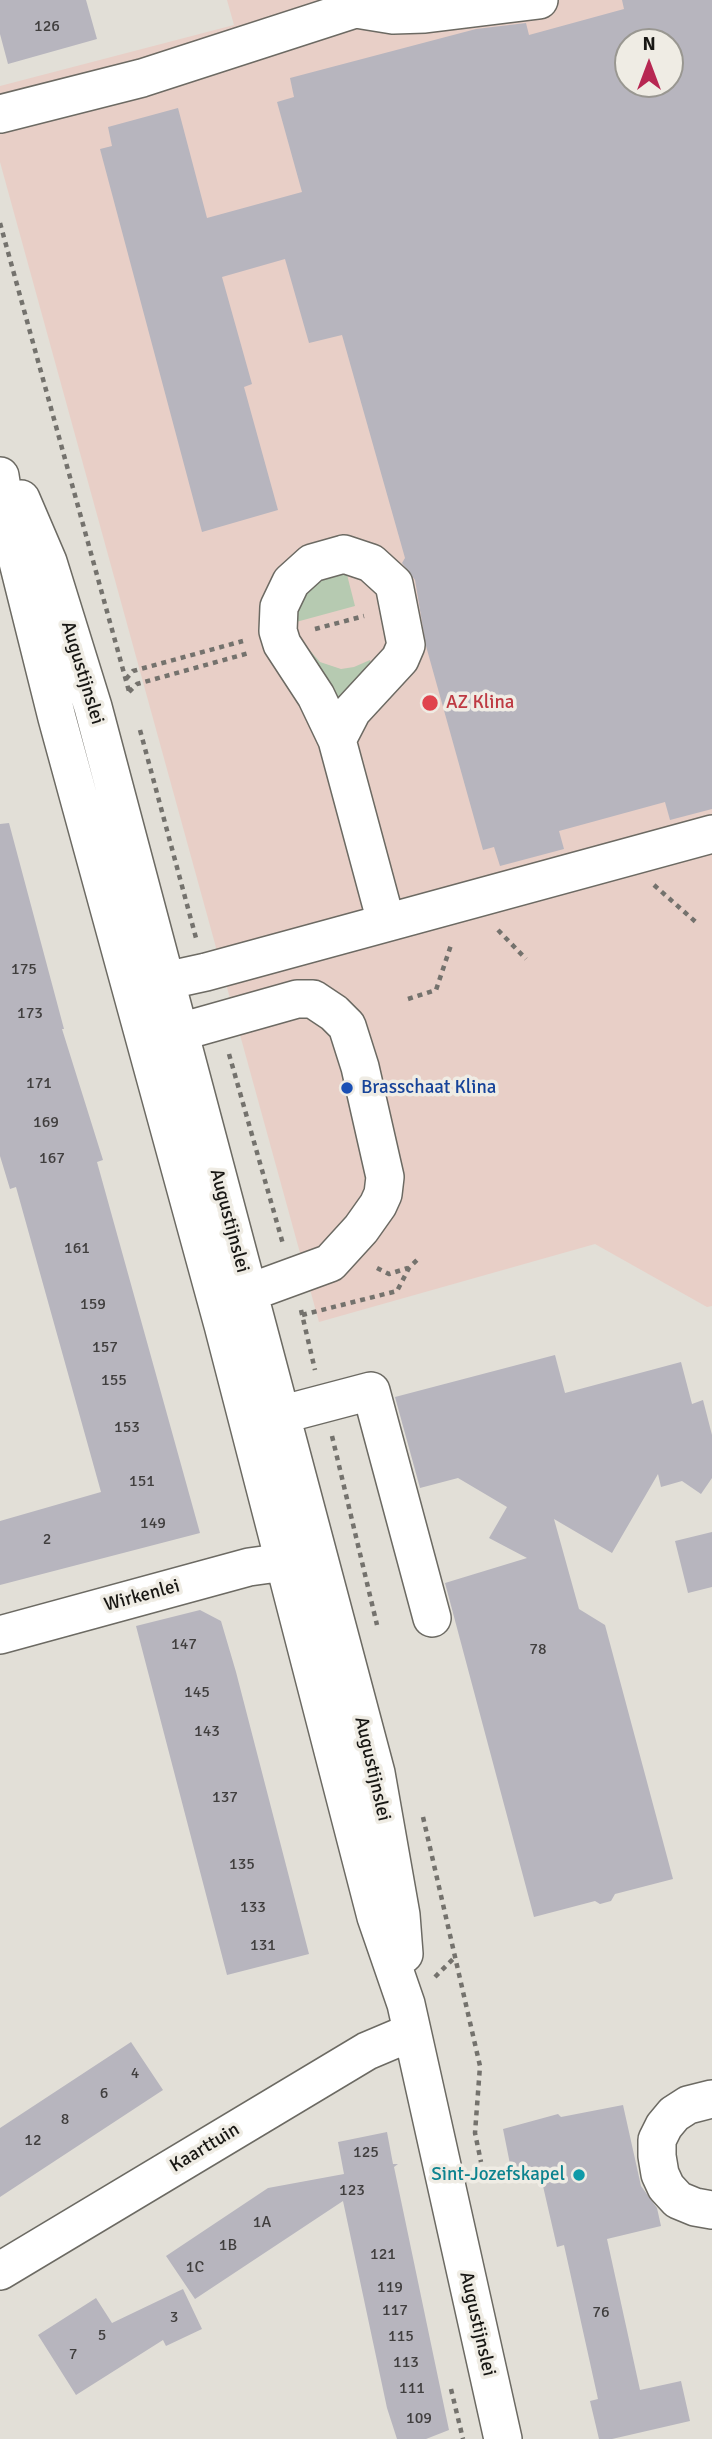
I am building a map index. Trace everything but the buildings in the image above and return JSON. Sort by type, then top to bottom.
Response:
[{"type":"street","points":[[0,114],[142,78],[369,5],[393,15],[425,14],[539,0]]},
{"type":"street","name":"Augustijnslei","points":[[0,450],[48,562],[91,700],[154,976],[180,1032],[376,1773],[401,1915],[409,2018]]},
{"type":"street","name":"Augustijnslei","points":[[0,476],[6,514],[62,737],[223,1325],[376,1917],[409,2018],[503,2439]]},
{"type":"street","points":[[337,740],[352,711],[400,659],[406,645],[394,583],[371,563],[344,554],[312,563],[291,582],[279,607],[280,638],[316,696],[337,740],[386,922]]},
{"type":"street","points":[[62,737],[86,751],[154,976],[206,972],[712,835]]},
{"type":"street","points":[[180,1032],[297,999],[313,999],[334,1013],[347,1026],[360,1067],[385,1177],[379,1205],[330,1263],[248,1293],[223,1325]]},
{"type":"street","points":[[280,1415],[371,1391],[432,1618]]},
{"type":"street","name":"Wirkenlei","points":[[0,1635],[249,1567],[285,1562]]},
{"type":"street","name":"Kaarttuin","points":[[0,2272],[367,2051],[409,2018]]},
{"type":"street","points":[[712,2099],[688,2105],[674,2114],[657,2140],[660,2174],[666,2187],[678,2200],[712,2210]]},
{"type":"path","points":[[0,223],[133,705]]},
{"type":"path","points":[[91,700],[121,685],[133,671],[280,638],[400,606]]},
{"type":"path","points":[[91,700],[124,698],[136,684],[280,638]]},
{"type":"path","points":[[136,718],[206,972]]},
{"type":"path","points":[[408,999],[436,990],[468,900]]},
{"type":"path","points":[[219,1020],[293,1277],[359,1548]]},
{"type":"path","points":[[302,1315],[397,1291],[409,1268],[421,1257]]},
{"type":"path","points":[[377,1268],[389,1274],[409,1268]]},
{"type":"path","points":[[457,1956],[480,2066],[475,2133],[484,2173]]},
{"type":"shaded area","name":"AZ Klina","points":[[227,0],[712,0],[712,1306],[707,1307],[595,1244],[319,1322],[0,162],[0,86],[234,25]]},
{"type":"green space","points":[[344,563],[355,606],[285,625],[290,597]]},
{"type":"green space","points":[[306,646],[320,662],[341,669],[370,660],[374,675],[344,708],[293,649]]},
{"type":"place","name":"AZ Klina","points":[[430,703]]},
{"type":"place","name":"Brasschaat Klina","points":[[347,1088]]},
{"type":"place","name":"Sint-Jozefskapel","points":[[579,2175]]}]
